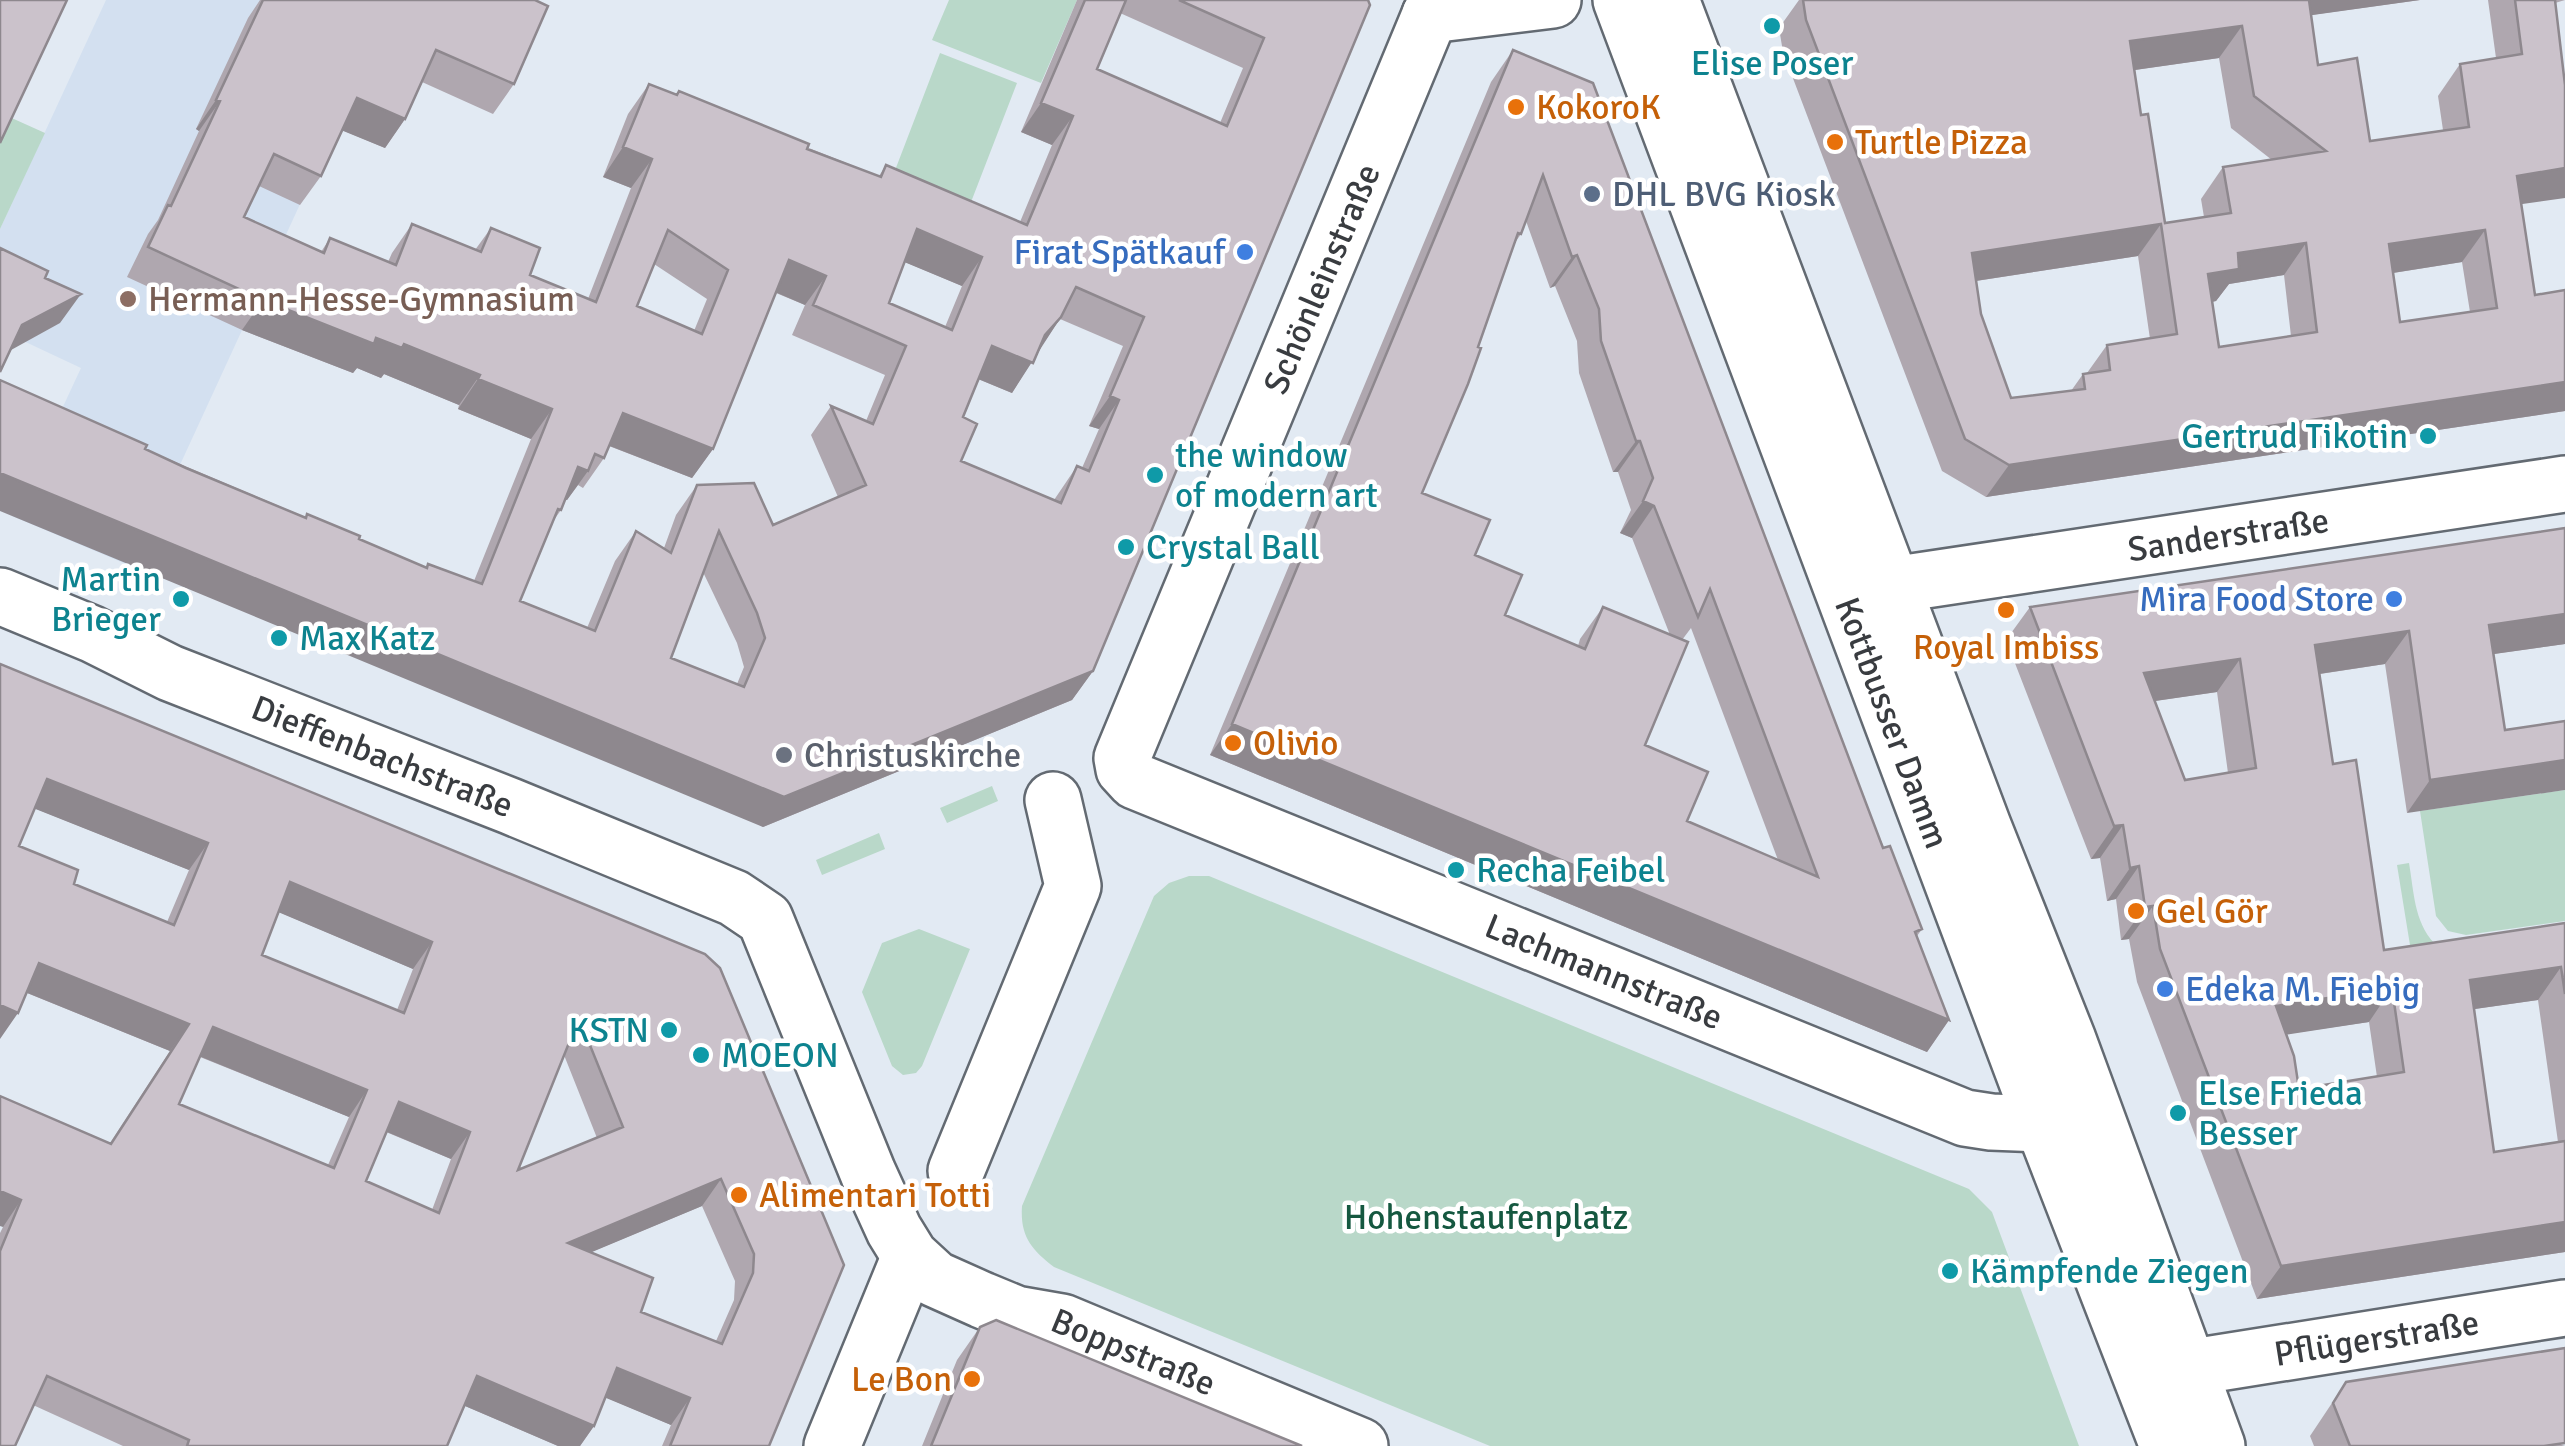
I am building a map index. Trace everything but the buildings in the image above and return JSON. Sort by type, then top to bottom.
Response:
[{"type":"street","name":"Schönleinstraße","points":[[1124,769],[1122,758],[1425,7],[1552,0]]},
{"type":"street","name":"Kottbusser Damm","points":[[1621,0],[2068,1117],[2187,1368],[2217,1446]]},
{"type":"street","name":"Kottbusser Damm","points":[[1671,0],[1892,585],[2068,1117],[2168,1446]]},
{"type":"street","name":"Sanderstraße","points":[[1892,585],[2565,484]]},
{"type":"street","name":"Dieffenbachstraße","points":[[0,596],[92,634],[200,686],[734,898],[765,918],[868,1174],[910,1256]]},
{"type":"street","name":"Lachmannstraße","points":[[1124,769],[1135,781],[1966,1118],[1991,1122],[2068,1117]]},
{"type":"street","points":[[956,1171],[1073,886],[1053,800]]},
{"type":"street","points":[[832,1446],[910,1256]]},
{"type":"street","name":"Boppstraße","points":[[910,1256],[934,1278],[982,1300],[1016,1314],[1062,1322],[1360,1446]]},
{"type":"street","name":"Pflügerstraße","points":[[2187,1368],[2565,1308]]},
{"type":"shaded area","name":"Hermann-Hesse-Gymnasium","points":[[106,0],[394,0],[133,567],[12,516],[81,368],[0,330],[0,229]]},
{"type":"green space","points":[[949,0],[1077,0],[1041,83],[932,40]]},
{"type":"green space","points":[[940,53],[1017,83],[966,215],[889,186]]},
{"type":"green space","points":[[5,115],[45,133],[0,229],[0,125]]},
{"type":"green space","points":[[992,786],[998,801],[947,823],[940,808]]},
{"type":"green space","points":[[2565,790],[2565,921],[2466,935],[2448,931],[2436,916],[2420,811]]},
{"type":"green space","points":[[879,833],[885,849],[822,875],[816,860]]},
{"type":"green space","points":[[2409,863],[2419,916],[2434,943],[2415,976],[2397,865]]},
{"type":"green space","name":"Hohenstaufenplatz","points":[[1189,876],[1209,876],[1969,1189],[1992,1212],[2079,1446],[1490,1446],[1054,1267],[1029,1241],[1022,1206],[1154,896],[1169,883]]},
{"type":"green space","points":[[919,929],[970,949],[922,1066],[916,1073],[903,1075],[892,1066],[862,992],[882,943]]},
{"type":"place","name":"Elise Poser","points":[[1772,26]]},
{"type":"place","name":"KokoroK","points":[[1516,107]]},
{"type":"place","name":"Turtle Pizza","points":[[1835,142]]},
{"type":"place","name":"DHL BVG Kiosk","points":[[1592,194]]},
{"type":"place","name":"Firat Spätkauf","points":[[1245,252]]},
{"type":"place","name":"Hermann-Hesse-Gymnasium","points":[[128,299]]},
{"type":"place","name":"Gertrud Tikotin","points":[[2428,436]]},
{"type":"place","name":"the window of modern art","points":[[1155,475]]},
{"type":"place","name":"Crystal Ball","points":[[1126,547]]},
{"type":"place","name":"Martin Brieger","points":[[181,599]]},
{"type":"place","name":"Mira Food Store","points":[[2394,599]]},
{"type":"place","name":"Royal Imbiss","points":[[2006,610]]},
{"type":"place","name":"Max Katz","points":[[279,638]]},
{"type":"place","name":"Olivio","points":[[1233,743]]},
{"type":"place","name":"Christuskirche","points":[[784,755]]},
{"type":"place","name":"Recha Feibel","points":[[1456,870]]},
{"type":"place","name":"Gel Gör","points":[[2136,911]]},
{"type":"place","name":"Edeka M. Fiebig","points":[[2165,989]]},
{"type":"place","name":"KSTN","points":[[669,1030]]},
{"type":"place","name":"MOEON","points":[[701,1055]]},
{"type":"place","name":"Else Frieda Besser","points":[[2178,1113]]},
{"type":"place","name":"Alimentari Totti","points":[[739,1195]]},
{"type":"place","name":"Kämpfende Ziegen","points":[[1950,1271]]},
{"type":"place","name":"Le Bon","points":[[972,1379]]}]
